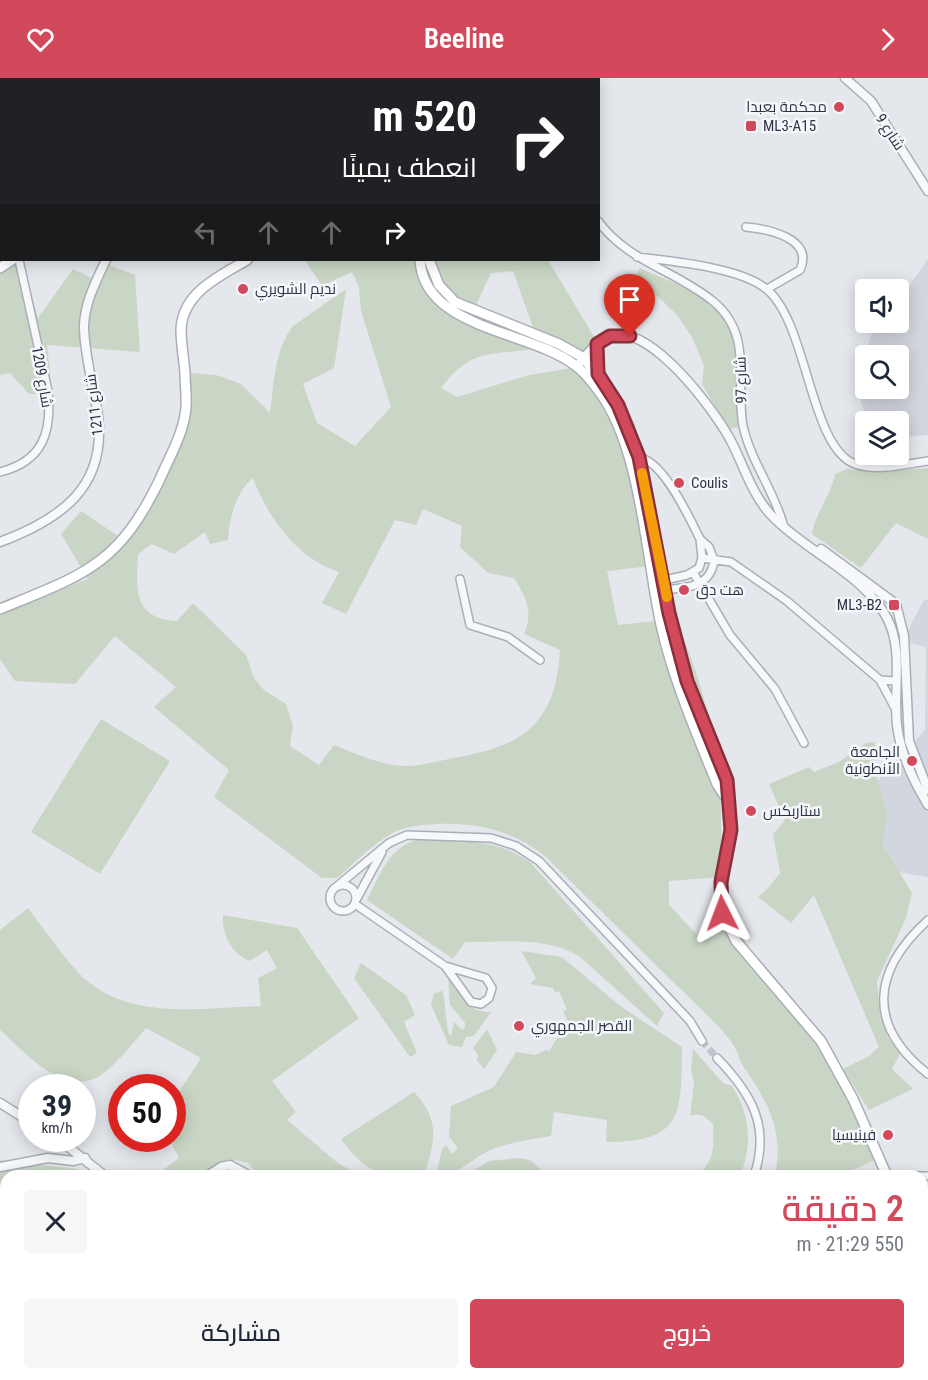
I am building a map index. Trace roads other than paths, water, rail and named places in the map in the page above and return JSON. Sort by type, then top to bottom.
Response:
[{"type":"main road","points":[[0,609],[74,579],[105,559],[129,533],[156,486],[183,423],[186,406],[181,333],[186,309],[201,289],[245,261]]},
{"type":"main road","points":[[420,261],[426,287],[443,305],[554,353],[577,366],[603,399],[634,458]]},
{"type":"main road","points":[[429,261],[432,274],[455,302],[559,345],[584,358],[598,374],[618,405],[634,458],[659,586],[666,642],[693,725],[717,784],[730,804],[731,830],[720,892],[722,913],[736,941],[821,1041],[853,1099],[884,1170]]},
{"type":"main road","points":[[597,344],[598,374]]},
{"type":"street","name":"شارع 9","points":[[845,78],[871,101],[928,191]]},
{"type":"street","name":"شارع 97","points":[[600,223],[619,245],[714,302],[732,324],[738,336],[743,363],[741,410],[746,438],[784,525]]},
{"type":"street","points":[[746,227],[786,236],[800,248],[803,262],[800,270],[767,289]]},
{"type":"street","points":[[637,257],[685,262],[751,279],[767,289],[789,320],[820,412],[836,449],[843,456],[867,467],[928,461]]},
{"type":"street","name":"شارع 1209","points":[[0,472],[25,462],[40,446],[47,433],[50,411],[48,390],[19,261]]},
{"type":"street","name":"شارع 1211","points":[[0,542],[37,528],[54,517],[81,490],[91,471],[100,435],[84,324],[96,280],[106,261]]},
{"type":"street","points":[[577,366],[597,344],[615,335],[638,340],[672,366],[699,392],[731,440],[753,489],[769,513],[855,582],[884,612],[894,632],[897,727],[902,746],[926,792]]},
{"type":"street","points":[[634,458],[648,460],[660,470],[700,539],[709,547],[714,558],[712,570],[701,584],[680,588],[659,586]]},
{"type":"street","points":[[784,525],[896,604],[904,636],[908,735],[928,805]]},
{"type":"street","points":[[659,586],[693,572],[701,561],[700,539]]},
{"type":"street","points":[[701,561],[714,558],[731,562],[762,582],[880,680],[896,710]]},
{"type":"street","points":[[701,561],[712,570]]},
{"type":"street","points":[[693,572],[730,635],[781,698],[804,743]]},
{"type":"street","points":[[678,578],[680,588]]},
{"type":"street","points":[[460,579],[470,625],[508,637],[540,660]]},
{"type":"street","points":[[880,680],[896,681]]},
{"type":"street","points":[[384,847],[356,902],[347,911],[336,910],[330,900],[336,888],[384,847],[404,836],[491,838],[523,849],[539,861],[690,1021],[702,1041]]},
{"type":"street","points":[[336,888],[350,887],[355,893],[356,902],[445,966],[471,1002],[481,1004],[489,998],[492,988],[486,978],[445,966]]},
{"type":"street","points":[[928,920],[916,931],[896,957],[889,971],[882,1002],[896,1042],[905,1054],[928,1074]]},
{"type":"street","points":[[717,1058],[750,1096],[759,1126],[760,1155],[756,1170]]},
{"type":"street","points":[[0,1103],[18,1114]]},
{"type":"street","points":[[77,1152],[98,1170]]},
{"type":"street","points":[[0,1167],[48,1158],[74,1161],[85,1158]]},
{"type":"street","points":[[216,1170],[230,1165],[239,1170]]},
{"type":"tunnel","points":[[702,1041],[717,1058]]},
{"type":"place","name":"محكمة بعبدا","points":[[839,107]]},
{"type":"place","name":"ML3-A15","points":[[751,126]]},
{"type":"place","name":"نديم الشويري","points":[[243,289]]},
{"type":"place","name":"Coulis","points":[[679,483]]},
{"type":"place","name":"هت دق","points":[[684,590]]},
{"type":"place","name":"ML3-B2","points":[[894,605]]},
{"type":"place","name":"الجامعة الأنطونية","points":[[912,761]]},
{"type":"place","name":"ستاربكس","points":[[751,811]]},
{"type":"place","name":"القصر الجمهوري","points":[[519,1026]]},
{"type":"place","name":"فينيسيا","points":[[888,1135]]}]
